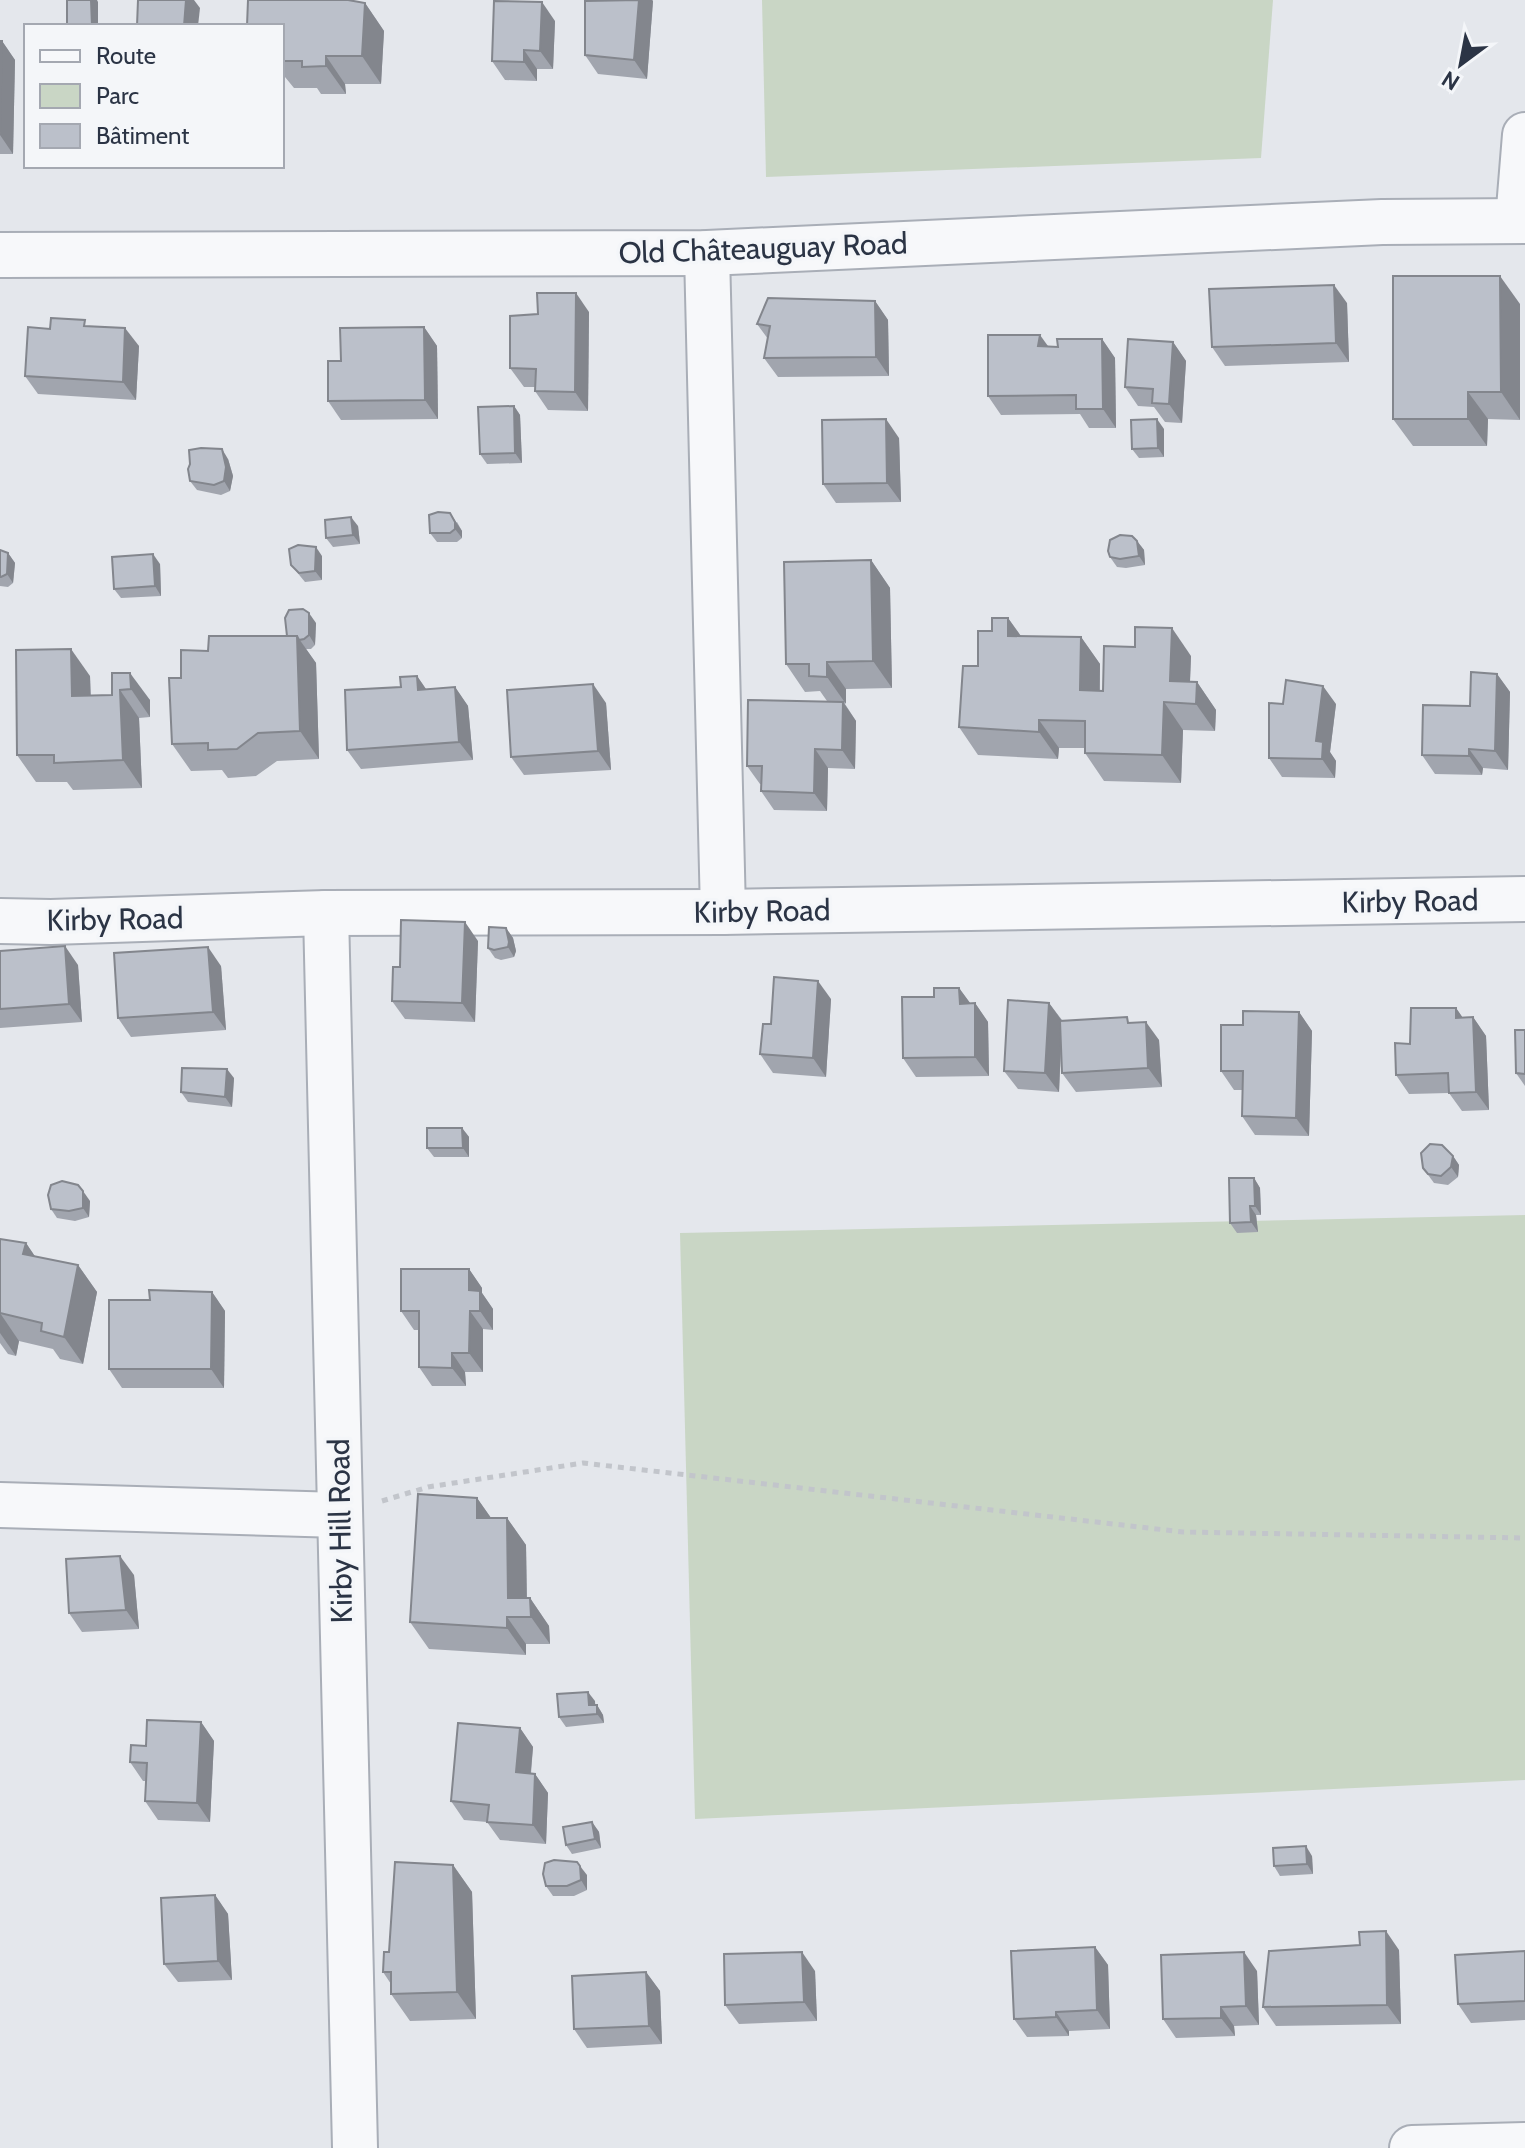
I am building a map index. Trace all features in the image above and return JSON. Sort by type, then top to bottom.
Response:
[{"type":"street","points":[[1521,221],[1525,135]]},
{"type":"street","name":"Old Châteauguay Road","points":[[0,255],[707,253],[1382,222],[1521,221]]},
{"type":"street","points":[[707,253],[723,912]]},
{"type":"street","name":"Kirby Road","points":[[0,921],[326,913],[723,912],[1525,899]]},
{"type":"street","name":"Kirby Hill Road","points":[[326,913],[355,2148]]},
{"type":"street","points":[[0,1505],[340,1515]]},
{"type":"street","points":[[1412,2148],[1525,2145]]},
{"type":"path","points":[[340,1515],[428,1487],[583,1463],[1183,1532],[1525,1538]]},
{"type":"green space","points":[[762,0],[1273,0],[1261,158],[766,177]]},
{"type":"green space","points":[[1525,1215],[1525,1780],[695,1819],[680,1233]]},
{"type":"building","points":[[67,0],[91,0],[92,24],[67,24]]},
{"type":"building","points":[[138,0],[186,0],[184,24],[137,24]]},
{"type":"building","points":[[248,0],[348,0],[365,3],[362,56],[326,56],[326,66],[302,67],[302,61],[284,61],[284,24],[247,24]]},
{"type":"building","points":[[639,0],[634,60],[585,55],[585,1]]},
{"type":"building","points":[[494,1],[542,2],[540,51],[524,50],[524,62],[492,61]]},
{"type":"building","points":[[0,41],[2,41],[0,132]]},
{"type":"building","points":[[1393,276],[1500,276],[1501,392],[1468,392],[1468,419],[1393,419]]},
{"type":"building","points":[[1334,285],[1336,343],[1212,347],[1209,289]]},
{"type":"building","points":[[537,293],[576,293],[575,392],[535,391],[536,369],[510,368],[510,316],[538,314]]},
{"type":"building","points":[[768,298],[875,301],[876,357],[764,358],[770,326],[757,324]]},
{"type":"building","points":[[51,318],[85,320],[84,326],[125,328],[123,382],[25,376],[28,327],[50,329]]},
{"type":"building","points":[[424,327],[425,400],[328,401],[328,361],[341,361],[340,328]]},
{"type":"building","points":[[988,335],[1040,335],[1038,346],[1058,347],[1057,339],[1102,339],[1103,409],[1076,409],[1076,395],[988,396]]},
{"type":"building","points":[[1128,339],[1173,342],[1169,404],[1152,403],[1153,389],[1125,387]]},
{"type":"building","points":[[514,406],[515,453],[480,454],[478,407]]},
{"type":"building","points":[[886,419],[887,483],[823,484],[822,420]]},
{"type":"building","points":[[1157,419],[1158,448],[1132,449],[1131,420]]},
{"type":"building","points":[[222,449],[226,467],[224,481],[214,485],[190,481],[189,450]]},
{"type":"building","points":[[450,513],[455,529],[450,533],[430,533],[429,515]]},
{"type":"building","points":[[351,517],[353,535],[326,538],[325,520]]},
{"type":"building","points":[[1120,535],[1132,536],[1137,541],[1139,556],[1110,557],[1110,540]]},
{"type":"building","points":[[298,545],[316,547],[315,571],[299,573],[291,565],[289,549]]},
{"type":"building","points":[[0,550],[8,553],[7,574],[1,577],[0,577]]},
{"type":"building","points":[[153,554],[155,586],[114,589],[112,557]]},
{"type":"building","points":[[871,560],[873,661],[827,662],[827,677],[809,676],[809,664],[786,664],[784,562]]},
{"type":"building","points":[[303,609],[309,613],[309,635],[299,640],[297,636],[287,636],[285,618],[289,610]]},
{"type":"building","points":[[992,618],[1008,618],[1008,636],[1081,637],[1080,690],[1103,691],[1104,646],[1135,647],[1135,627],[1172,628],[1170,681],[1197,682],[1196,704],[1164,702],[1162,755],[1085,753],[1085,721],[1039,720],[1039,732],[959,727],[963,666],[978,666],[978,631],[992,631]]},
{"type":"building","points":[[209,636],[297,636],[300,731],[258,733],[237,749],[208,750],[208,743],[172,744],[169,678],[181,678],[181,650],[208,651]]},
{"type":"building","points":[[71,649],[72,696],[112,695],[112,673],[130,673],[131,689],[120,690],[123,760],[54,763],[54,755],[17,755],[16,650]]},
{"type":"building","points":[[1471,672],[1497,674],[1495,751],[1469,749],[1469,756],[1422,755],[1423,705],[1470,706]]},
{"type":"building","points":[[417,676],[418,690],[455,687],[459,742],[347,750],[345,690],[401,687],[400,677]]},
{"type":"building","points":[[1286,680],[1323,686],[1316,741],[1323,742],[1322,759],[1269,758],[1269,703],[1283,704]]},
{"type":"building","points":[[593,684],[598,751],[511,757],[507,690]]},
{"type":"building","points":[[748,700],[843,702],[842,750],[815,749],[814,793],[761,791],[762,766],[747,766]]},
{"type":"building","points":[[401,920],[465,922],[462,1003],[392,1001],[393,967],[400,967]]},
{"type":"building","points":[[489,927],[506,928],[508,947],[488,948]]},
{"type":"building","points":[[65,946],[69,1004],[0,1009],[0,951]]},
{"type":"building","points":[[208,947],[213,1012],[118,1018],[114,953]]},
{"type":"building","points":[[774,977],[818,981],[813,1058],[760,1054],[763,1024],[771,1024]]},
{"type":"building","points":[[934,988],[959,988],[960,1004],[975,1003],[975,1057],[903,1058],[902,997],[934,997]]},
{"type":"building","points":[[1008,1000],[1049,1003],[1045,1073],[1004,1071]]},
{"type":"building","points":[[1411,1008],[1456,1008],[1456,1018],[1473,1017],[1476,1092],[1449,1093],[1448,1073],[1396,1075],[1395,1043],[1410,1044]]},
{"type":"building","points":[[1243,1011],[1299,1012],[1296,1118],[1242,1116],[1243,1071],[1221,1071],[1221,1025],[1243,1025]]},
{"type":"building","points":[[1127,1017],[1128,1023],[1146,1022],[1148,1068],[1062,1073],[1060,1021]]},
{"type":"building","points":[[1515,1030],[1525,1030],[1525,1074],[1516,1073]]},
{"type":"building","points":[[182,1068],[227,1069],[225,1097],[181,1092]]},
{"type":"building","points":[[427,1128],[462,1128],[463,1148],[427,1148]]},
{"type":"building","points":[[1430,1144],[1442,1145],[1453,1156],[1451,1167],[1441,1176],[1428,1174],[1423,1168],[1421,1153]]},
{"type":"building","points":[[1229,1178],[1254,1178],[1255,1206],[1250,1206],[1251,1222],[1230,1223]]},
{"type":"building","points":[[62,1181],[78,1185],[83,1191],[83,1208],[69,1211],[51,1209],[48,1195],[51,1185]]},
{"type":"building","points":[[0,1239],[26,1243],[23,1254],[78,1265],[64,1337],[41,1331],[42,1323],[0,1313]]},
{"type":"building","points":[[401,1269],[469,1269],[469,1290],[480,1291],[480,1311],[470,1311],[469,1353],[452,1353],[452,1368],[419,1367],[419,1311],[401,1311]]},
{"type":"building","points":[[149,1290],[212,1292],[211,1369],[109,1369],[109,1300],[150,1300]]},
{"type":"building","points":[[418,1494],[477,1498],[477,1518],[507,1518],[508,1598],[530,1598],[531,1617],[507,1617],[507,1628],[410,1622]]},
{"type":"building","points":[[120,1556],[126,1610],[69,1613],[66,1559]]},
{"type":"building","points":[[588,1692],[589,1705],[597,1705],[597,1714],[559,1717],[557,1694]]},
{"type":"building","points":[[147,1720],[201,1722],[197,1803],[145,1801],[147,1763],[130,1762],[131,1745],[146,1746]]},
{"type":"building","points":[[458,1723],[520,1728],[516,1772],[535,1774],[533,1825],[487,1822],[489,1805],[451,1801]]},
{"type":"building","points":[[592,1822],[595,1839],[566,1845],[563,1827]]},
{"type":"building","points":[[1306,1846],[1307,1864],[1274,1866],[1273,1848]]},
{"type":"building","points":[[554,1860],[577,1862],[581,1880],[567,1886],[546,1886],[543,1874],[545,1863]]},
{"type":"building","points":[[395,1862],[453,1865],[457,1992],[391,1994],[391,1972],[383,1972],[384,1952],[389,1952]]},
{"type":"building","points":[[215,1895],[218,1961],[164,1964],[161,1898]]},
{"type":"building","points":[[1386,1931],[1387,2005],[1263,2007],[1269,1951],[1360,1945],[1359,1932]]},
{"type":"building","points":[[1095,1947],[1097,2010],[1056,2012],[1056,2017],[1014,2019],[1011,1951]]},
{"type":"building","points":[[1525,1951],[1525,2001],[1458,2004],[1455,1955]]},
{"type":"building","points":[[802,1952],[804,2002],[725,2005],[724,1954]]},
{"type":"building","points":[[1244,1952],[1246,2006],[1221,2007],[1221,2018],[1163,2019],[1161,1955]]},
{"type":"building","points":[[646,1972],[649,2026],[574,2029],[572,1976]]}]
